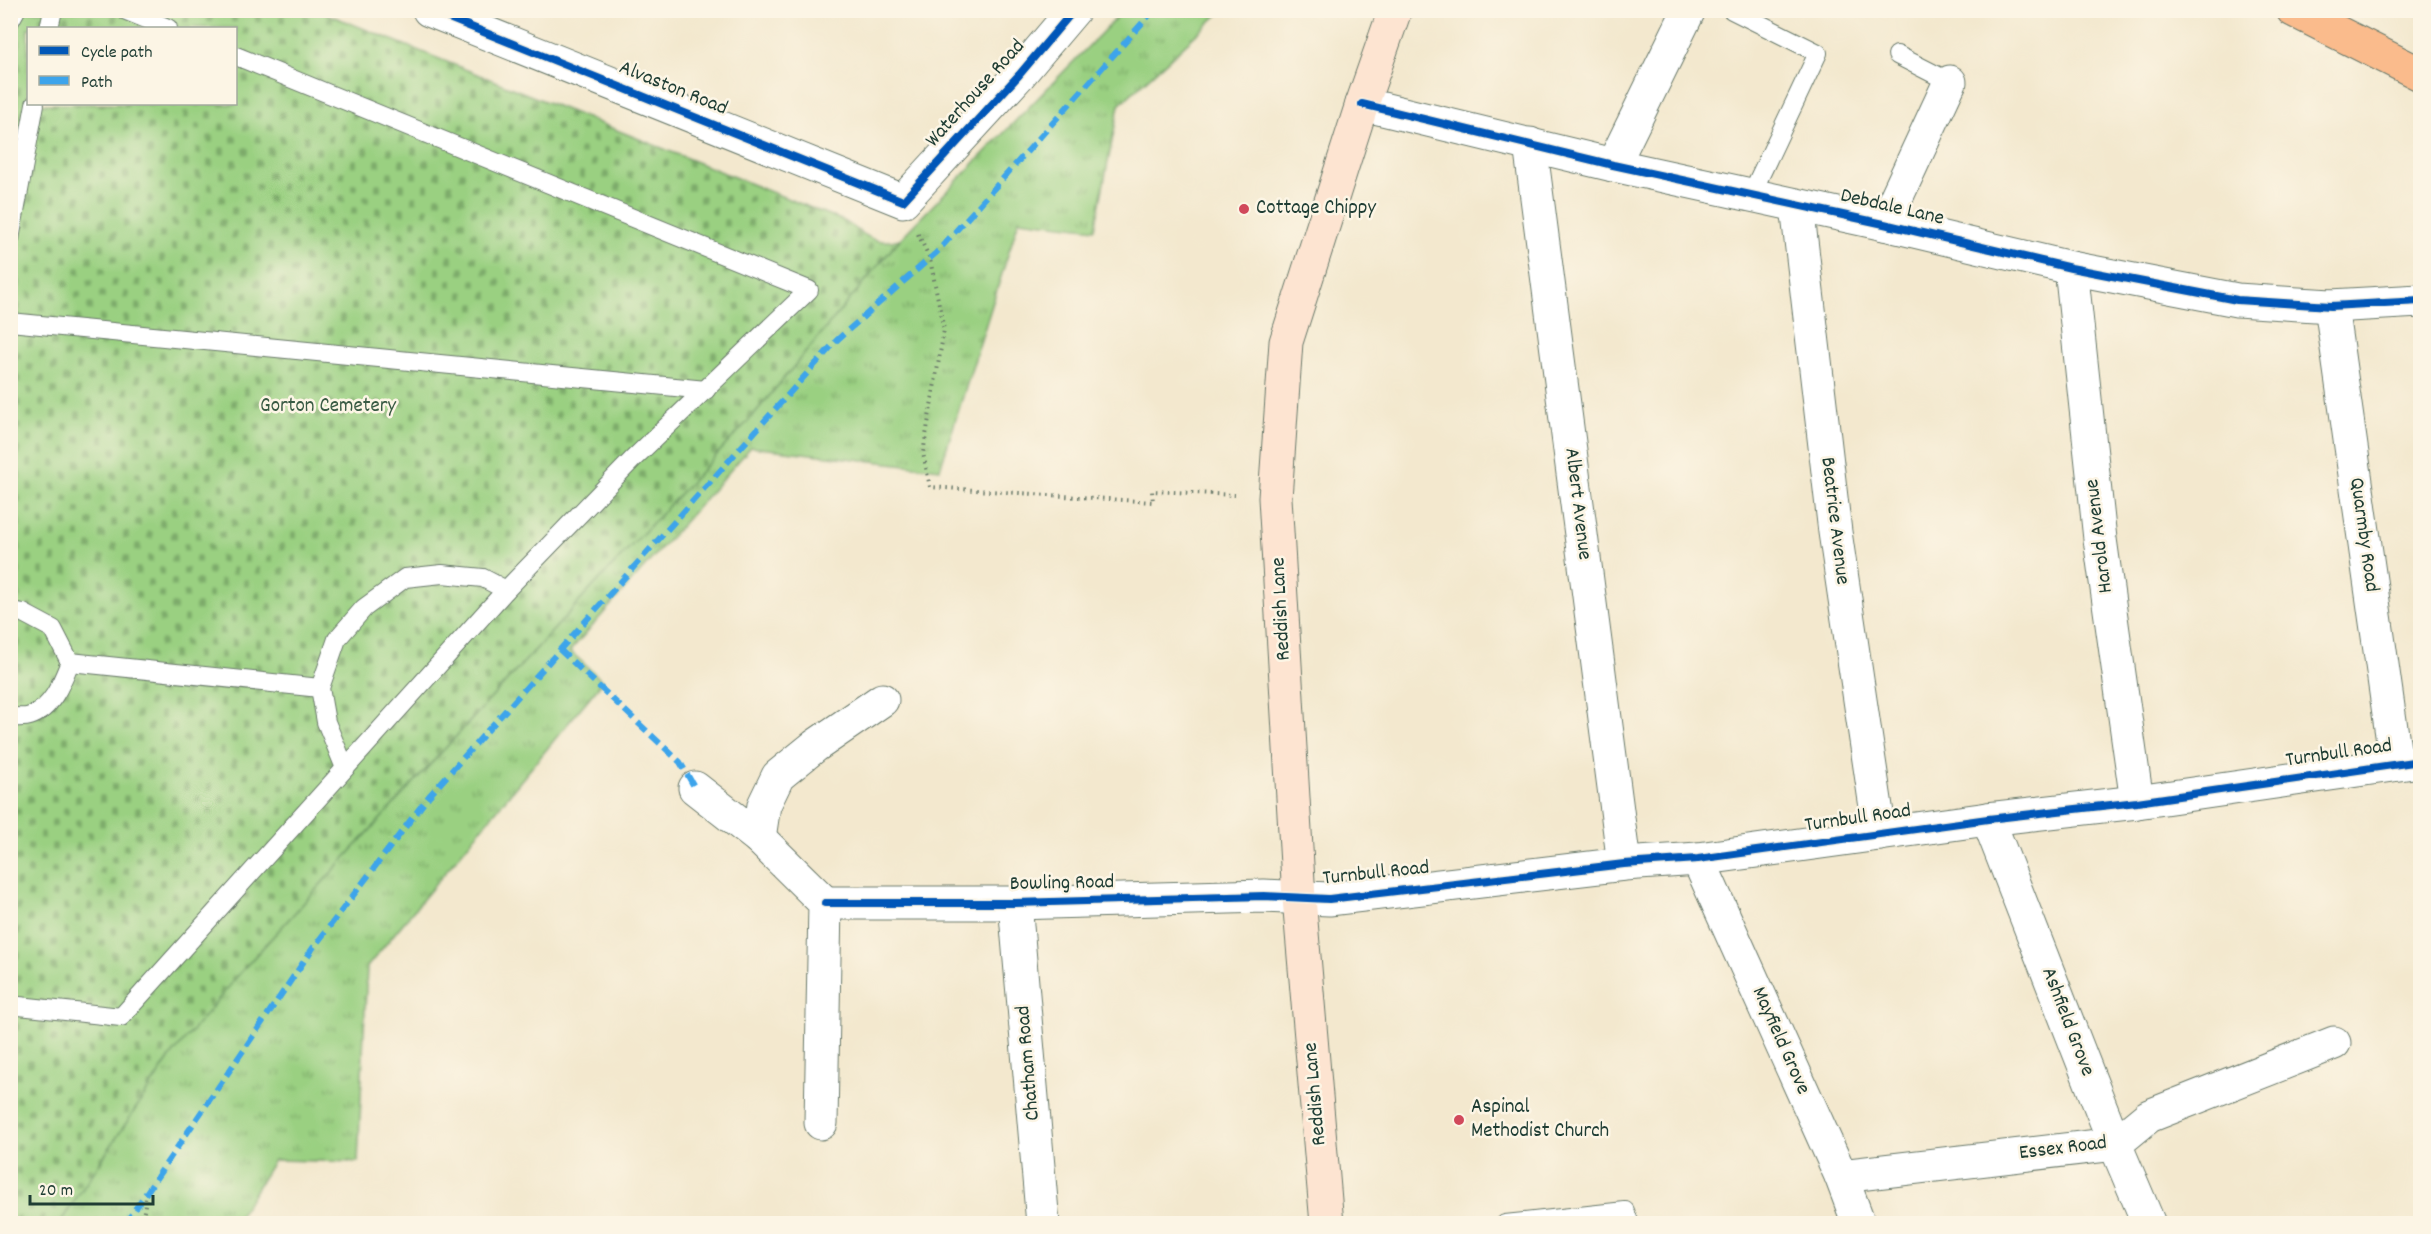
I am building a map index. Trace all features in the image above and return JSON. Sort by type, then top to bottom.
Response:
[{"type":"highway","points":[[2293,10],[2421,74]]},
{"type":"main road","name":"Reddish Lane","points":[[1327,1224],[1299,898],[1275,498],[1286,342],[1362,104],[1395,10]]},
{"type":"street","name":"Alvaston Road","points":[[429,10],[903,201]]},
{"type":"street","name":"Waterhouse Road","points":[[903,201],[1019,75],[1074,10]]},
{"type":"street","points":[[1613,165],[1689,10]]},
{"type":"street","points":[[1884,224],[1950,82]]},
{"type":"street","name":"Debdale Lane","points":[[1362,104],[1613,165],[1884,224],[2071,268],[2237,300],[2331,306],[2421,301]]},
{"type":"street","name":"Albert Avenue","points":[[1530,144],[1624,864]]},
{"type":"street","name":"Beatrice Avenue","points":[[1797,206],[1835,532],[1880,834]]},
{"type":"street","name":"Harold Avenue","points":[[2071,268],[2100,539],[2137,802]]},
{"type":"street","name":"Quarmby Road","points":[[2331,306],[2408,762]]},
{"type":"street","points":[[759,838],[764,805],[778,776],[815,746],[882,700]]},
{"type":"street","name":"Turnbull Road","points":[[1299,898],[1329,899],[1624,864],[1698,859],[1988,819],[2137,802],[2408,762]]},
{"type":"street","points":[[695,788],[759,838],[825,903],[821,1124]]},
{"type":"street","name":"Ashfield Grove","points":[[1988,819],[2115,1144],[2149,1224]]},
{"type":"street","name":"Mayfield Grove","points":[[1698,859],[1841,1176],[1859,1224]]},
{"type":"street","name":"Bowling Road","points":[[825,903],[1015,903],[1264,896],[1299,898]]},
{"type":"street","name":"Chatham Road","points":[[1015,903],[1043,1224]]},
{"type":"street","name":"Essex Road","points":[[1841,1176],[2115,1144],[2150,1116],[2334,1043]]},
{"type":"lane","points":[[10,21],[16,10]]},
{"type":"lane","points":[[49,27],[53,10]]},
{"type":"lane","points":[[124,10],[166,27]]},
{"type":"lane","points":[[1732,10],[1818,53],[1751,195]]},
{"type":"lane","points":[[1897,55],[1950,82]]},
{"type":"lane","points":[[10,1005],[122,1017],[506,590],[633,459],[809,290],[237,56]]},
{"type":"lane","points":[[10,238],[35,105]]},
{"type":"lane","points":[[10,322],[706,390]]},
{"type":"lane","points":[[345,768],[326,722],[321,688],[337,639],[364,608],[405,578],[442,573],[483,578],[506,590]]},
{"type":"lane","points":[[10,611],[23,613],[53,629],[70,662],[60,686],[47,705],[30,717],[10,717]]},
{"type":"lane","points":[[70,662],[321,688]]},
{"type":"lane","points":[[1505,1224],[1625,1211],[1630,1224]]},
{"type":"path","points":[[903,201],[930,258],[944,330],[923,453],[930,488],[1153,502],[1152,491],[1235,495]]},
{"type":"path","points":[[142,1224],[147,1192]]},
{"type":"green space","name":"Gorton Cemetery","points":[[10,11],[320,11],[846,222],[871,238],[884,241],[900,239],[750,419],[600,579],[245,967],[168,1060],[59,1224],[10,1223]]},
{"type":"green space","points":[[1123,11],[1222,11],[1119,105],[1095,229],[1019,220],[940,469],[751,447],[570,651],[603,681],[367,967],[358,1162],[274,1160],[235,1223],[59,1224],[168,1060],[245,967],[600,579],[750,419],[900,239]]},
{"type":"marked path","points":[[125,1224],[313,948],[429,796],[837,340],[936,253],[1154,10]]},
{"type":"marked path","points":[[559,649],[680,762],[695,788]]},
{"type":"cycle path","points":[[429,10],[903,201],[1019,75],[1074,10]]},
{"type":"cycle path","points":[[1362,104],[1613,165],[1884,224],[2071,268],[2237,300],[2331,306],[2420,301]]},
{"type":"cycle path","points":[[825,903],[1015,903],[1264,896],[1329,899],[1624,864],[1698,859],[1988,819],[2137,802],[2420,761]]},
{"type":"place","name":"Cottage Chippy","points":[[1244,209]]},
{"type":"place","name":"Aspinal Methodist Church","points":[[1459,1120]]}]
